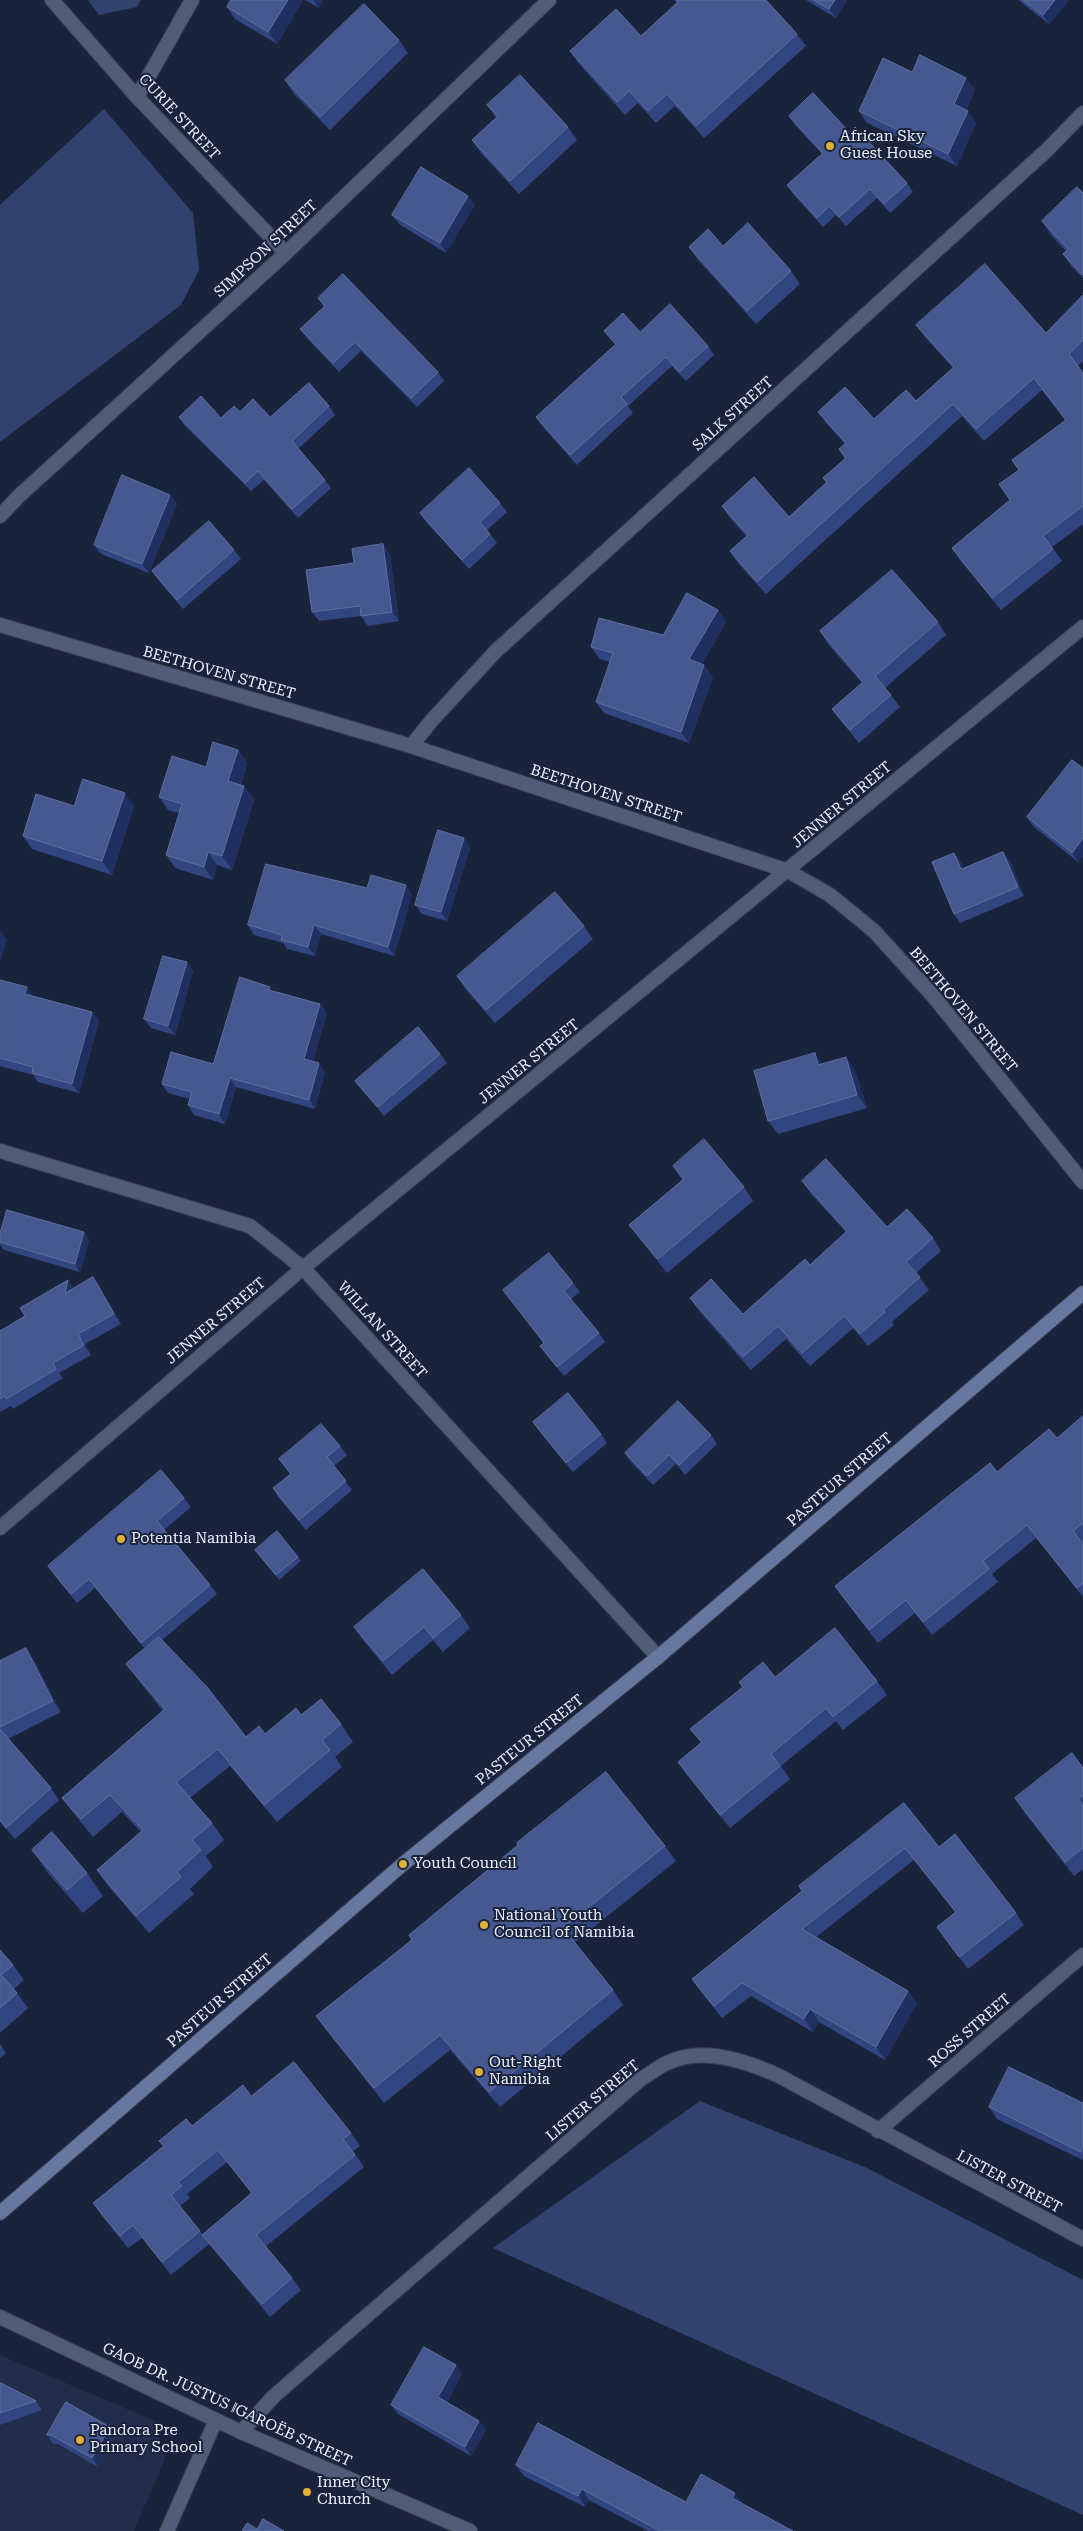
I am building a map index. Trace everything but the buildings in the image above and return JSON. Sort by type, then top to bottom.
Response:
[{"type":"main road","name":"PASTEUR STREET","points":[[0,2213],[403,1864],[658,1657],[1083,1294]]},
{"type":"street","name":"CURIE STREET","points":[[52,0],[136,97],[286,253]]},
{"type":"street","points":[[136,97],[192,0]]},
{"type":"street","name":"SIMPSON STREET","points":[[0,516],[20,495],[286,253],[549,0]]},
{"type":"street","name":"SALK STREET","points":[[411,746],[433,719],[496,651],[1047,150],[1083,113]]},
{"type":"street","name":"BEETHOVEN STREET","points":[[0,625],[411,746],[788,871],[830,895],[874,931],[934,997],[1083,1182]]},
{"type":"street","name":"JENNER STREET","points":[[0,1528],[303,1268],[1083,627]]},
{"type":"street","name":"WILLAN STREET","points":[[0,1151],[250,1226],[303,1268],[658,1657]]},
{"type":"street","name":"ROSS STREET","points":[[878,2131],[1083,1955]]},
{"type":"street","name":"LISTER STREET","points":[[241,2432],[274,2396],[641,2079],[669,2062],[692,2057],[724,2057],[753,2064],[779,2076],[878,2131],[1083,2239]]},
{"type":"street","name":"GAOB DR. JUSTUS ǁGAROËB STREET","points":[[0,2317],[241,2432],[470,2531]]},
{"type":"street","points":[[167,2531],[216,2420]]},
{"type":"shaded area","points":[[88,0],[141,0],[137,7],[99,15]]},
{"type":"shaded area","points":[[104,109],[193,213],[199,270],[181,305],[0,442],[0,205]]},
{"type":"shaded area","points":[[700,2101],[867,2168],[1083,2280],[1083,2515],[493,2248]]},
{"type":"shaded area","name":"Pandora Pre Primary School","points":[[0,2355],[155,2421],[165,2459],[134,2531],[0,2531]]},
{"type":"place","name":"African Sky Guest House","points":[[830,146]]},
{"type":"place","name":"Potentia Namibia","points":[[121,1539]]},
{"type":"place","name":"Youth Council","points":[[403,1864]]},
{"type":"place","name":"National Youth Council of Namibia","points":[[484,1925]]},
{"type":"place","name":"Out-Right Namibia","points":[[479,2072]]},
{"type":"place","name":"Pandora Pre Primary School","points":[[80,2440]]},
{"type":"place","name":"Inner City Church","points":[[307,2492]]}]
